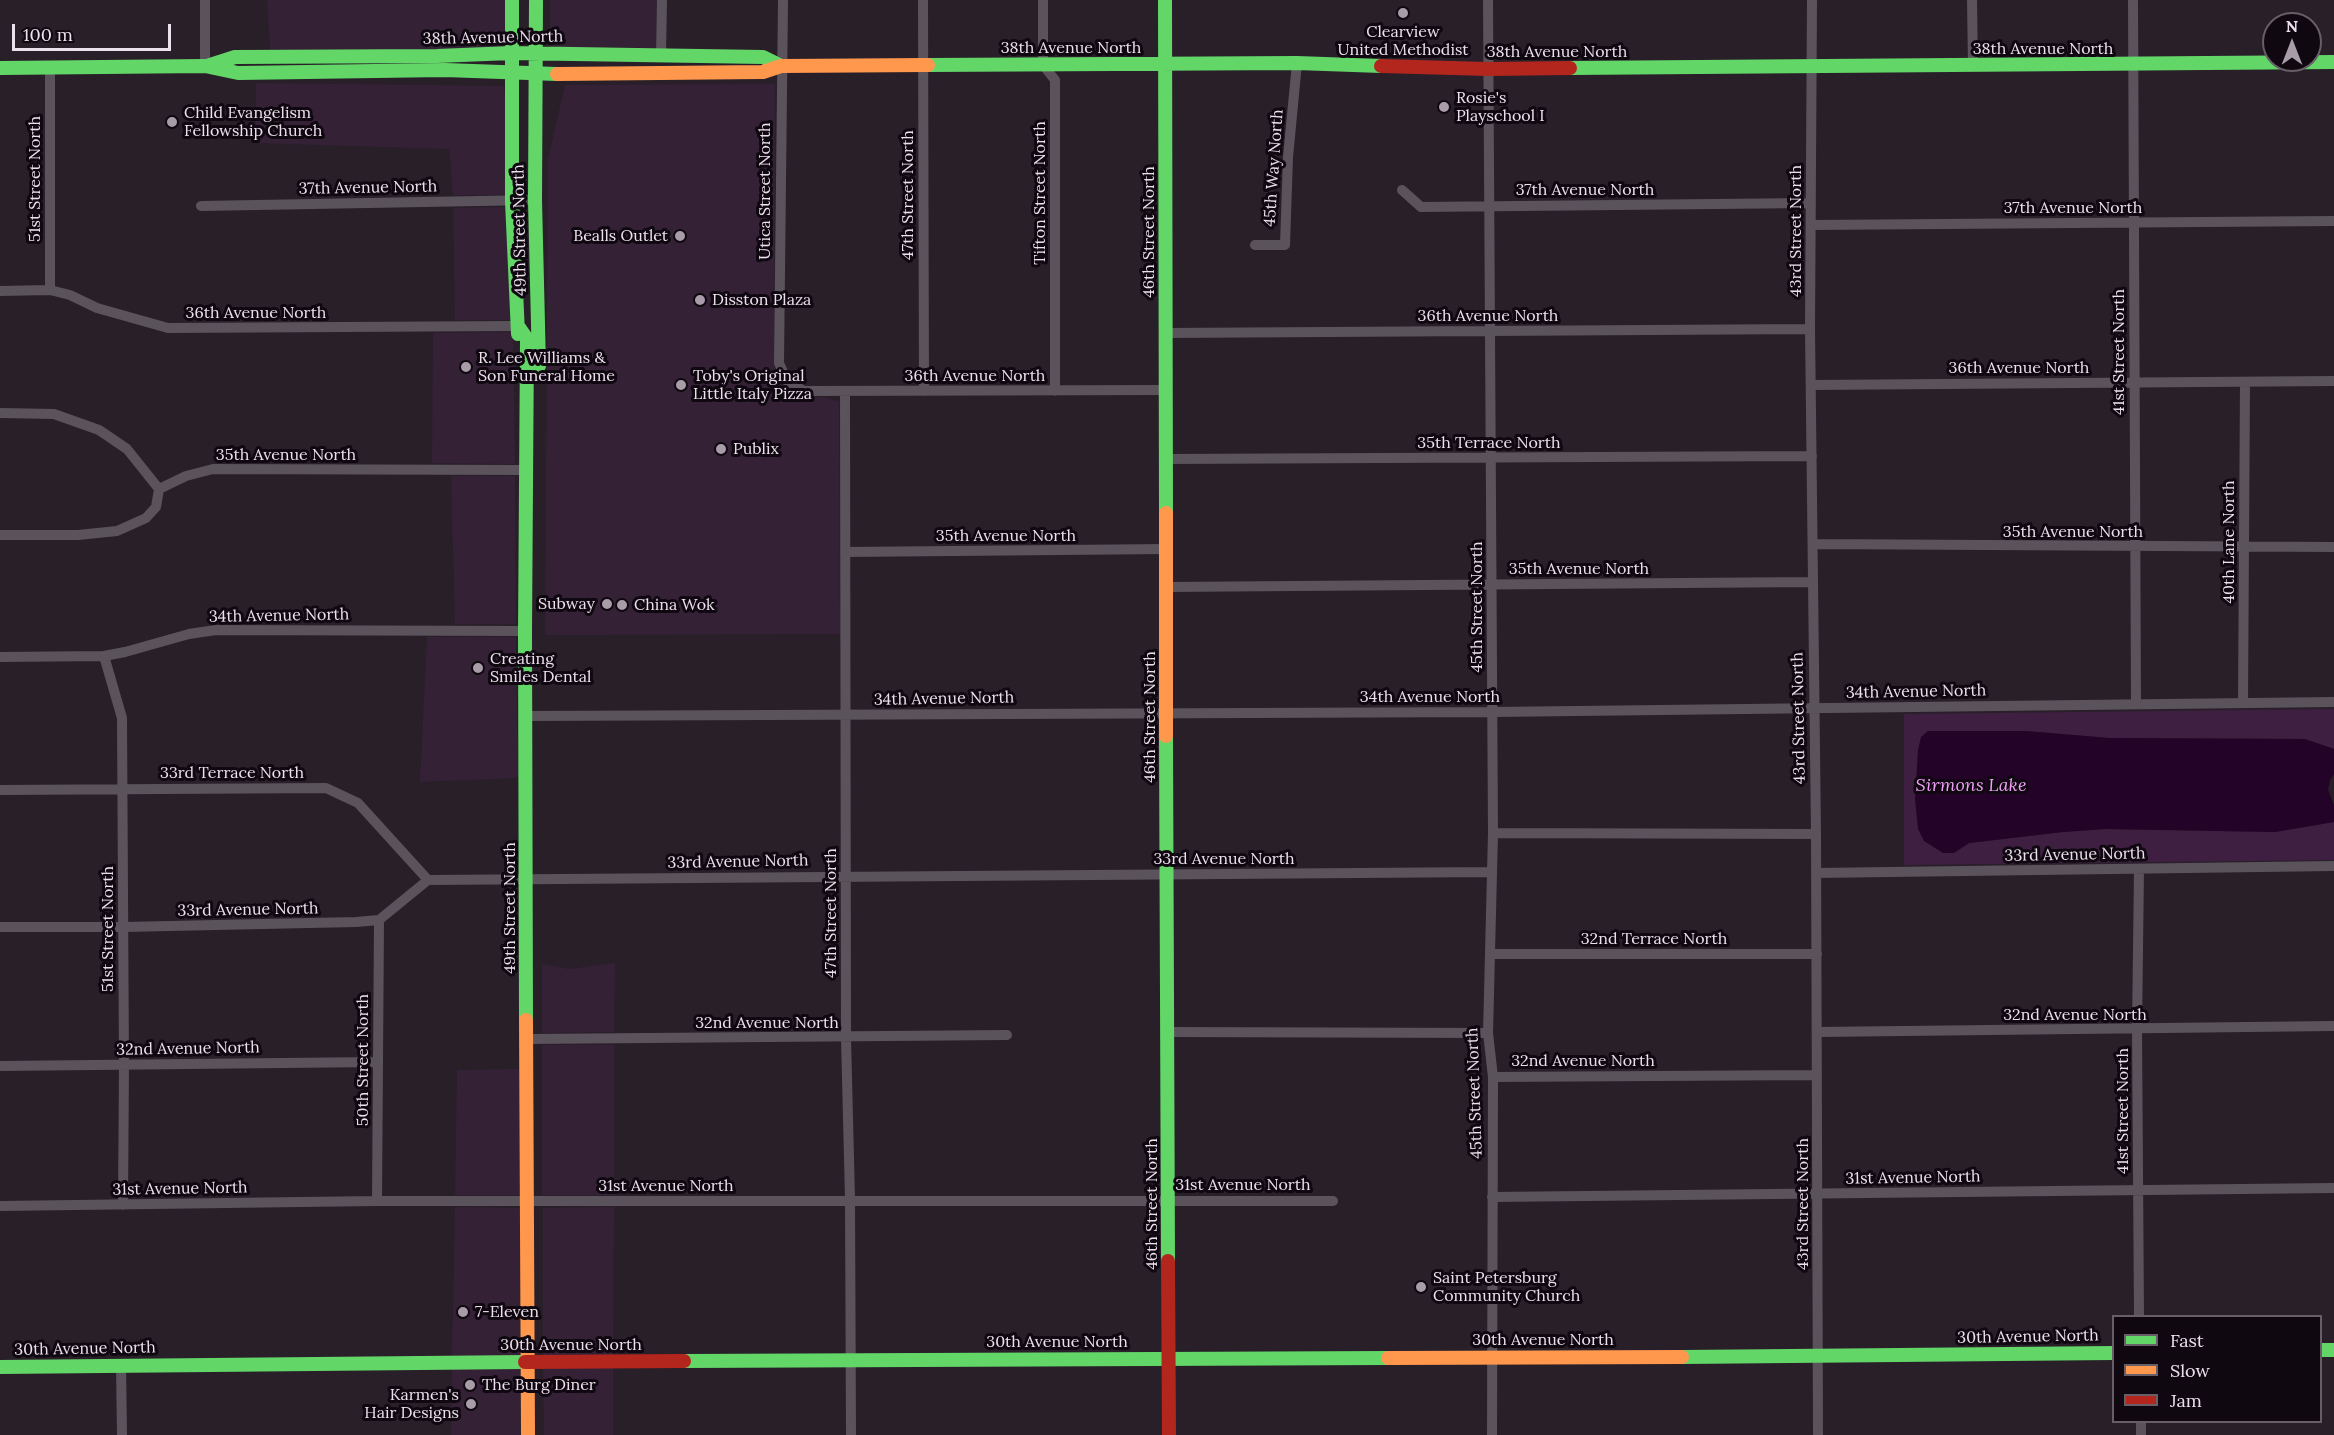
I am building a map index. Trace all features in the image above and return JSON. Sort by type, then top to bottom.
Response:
[{"type":"main road","points":[[511,53],[512,0]]},
{"type":"main road","points":[[536,0],[536,54]]},
{"type":"main road","name":"46th Street North","points":[[1165,0],[1169,1435]]},
{"type":"main road","name":"38th Avenue North","points":[[205,66],[235,57],[437,56],[511,53],[763,57],[781,66]]},
{"type":"main road","name":"49th Street North","points":[[511,53],[512,201],[519,366],[527,381],[525,631],[528,1435]]},
{"type":"main road","name":"49th Street North","points":[[527,381],[539,366],[535,200],[536,54]]},
{"type":"main road","name":"38th Avenue North","points":[[0,68],[205,66],[238,73],[445,70],[536,74],[763,72],[781,66],[923,65],[1297,63],[1488,69],[2334,62]]},
{"type":"main road","points":[[518,326],[527,320],[538,303]]},
{"type":"main road","name":"30th Avenue North","points":[[0,1366],[850,1359],[1818,1357],[2112,1353]]},
{"type":"street","points":[[205,0],[205,66]]},
{"type":"street","points":[[661,54],[662,0]]},
{"type":"street","name":"Utica Street North","points":[[783,0],[779,363],[787,381]]},
{"type":"street","name":"47th Street North","points":[[923,0],[924,391]]},
{"type":"street","name":"Tifton Street North","points":[[1043,0],[1043,65],[1055,80],[1055,391]]},
{"type":"street","name":"45th Street North","points":[[1488,0],[1488,331],[1493,833],[1488,1033],[1493,1077],[1492,1435]]},
{"type":"street","name":"43rd Street North","points":[[1812,0],[1810,329],[1817,954],[1818,1435]]},
{"type":"street","points":[[1972,0],[1973,66]]},
{"type":"street","name":"41st Street North","points":[[2133,0],[2136,703]]},
{"type":"street","name":"45th Way North","points":[[1255,245],[1284,244],[1288,157],[1297,63]]},
{"type":"street","name":"51st Street North","points":[[50,68],[50,290]]},
{"type":"street","name":"37th Avenue North","points":[[1402,190],[1421,207],[1811,203]]},
{"type":"street","name":"37th Avenue North","points":[[201,206],[535,200]]},
{"type":"street","name":"37th Avenue North","points":[[1811,225],[2334,221]]},
{"type":"street","name":"36th Avenue North","points":[[0,291],[50,290],[70,295],[118,315],[168,328],[518,326]]},
{"type":"street","name":"36th Avenue North","points":[[1165,333],[1810,329]]},
{"type":"street","name":"36th Avenue North","points":[[787,381],[804,391],[1165,390]]},
{"type":"street","name":"36th Avenue North","points":[[1811,385],[2334,381]]},
{"type":"street","name":"40th Lane North","points":[[2243,703],[2245,382]]},
{"type":"street","name":"47th Street North","points":[[845,391],[846,1038],[850,1199],[851,1435]]},
{"type":"street","points":[[0,413],[54,414],[99,430],[127,449],[159,489],[156,507],[146,518],[117,531],[78,535],[0,535]]},
{"type":"street","name":"35th Terrace North","points":[[1166,459],[1812,456]]},
{"type":"street","name":"35th Avenue North","points":[[159,489],[186,476],[213,469],[526,470]]},
{"type":"street","name":"35th Avenue North","points":[[1812,544],[2334,547]]},
{"type":"street","name":"35th Avenue North","points":[[845,552],[1167,549]]},
{"type":"street","name":"35th Avenue North","points":[[1166,587],[1812,582]]},
{"type":"street","name":"34th Avenue North","points":[[0,657],[104,656],[189,634],[216,630],[525,631]]},
{"type":"street","name":"51st Street North","points":[[104,656],[122,718],[123,1205]]},
{"type":"street","name":"34th Avenue North","points":[[526,716],[1492,712],[2334,702]]},
{"type":"street","name":"33rd Terrace North","points":[[0,790],[326,788],[358,803],[428,880]]},
{"type":"street","points":[[1493,833],[1816,834]]},
{"type":"street","name":"33rd Avenue North","points":[[1816,873],[2334,866]]},
{"type":"street","name":"41st Street North","points":[[2139,869],[2137,1030],[2139,1315]]},
{"type":"street","name":"33rd Avenue North","points":[[428,880],[846,875],[1491,872]]},
{"type":"street","points":[[379,920],[428,880]]},
{"type":"street","name":"33rd Avenue North","points":[[0,927],[123,927],[379,920]]},
{"type":"street","name":"50th Street North","points":[[377,1200],[379,920]]},
{"type":"street","name":"32nd Terrace North","points":[[1491,954],[1817,954]]},
{"type":"street","name":"32nd Avenue North","points":[[1817,1032],[2334,1026]]},
{"type":"street","points":[[1168,1032],[1488,1033]]},
{"type":"street","name":"32nd Avenue North","points":[[528,1039],[1007,1035]]},
{"type":"street","name":"32nd Avenue North","points":[[0,1066],[377,1062]]},
{"type":"street","name":"32nd Avenue North","points":[[1493,1077],[1817,1075]]},
{"type":"street","name":"31st Avenue North","points":[[1492,1197],[2334,1188]]},
{"type":"street","name":"31st Avenue North","points":[[0,1206],[377,1200],[527,1202],[850,1199],[1333,1200]]},
{"type":"street","points":[[121,1365],[122,1435]]},
{"type":"shaded area","points":[[267,0],[506,0],[506,47],[437,50],[270,51]]},
{"type":"shaded area","points":[[550,0],[657,0],[656,48],[550,47]]},
{"type":"shaded area","points":[[256,83],[504,86],[507,111],[507,195],[453,195],[449,149],[256,143]]},
{"type":"shaded area","points":[[775,84],[774,363],[780,384],[784,389],[787,388],[804,397],[824,397],[839,402],[840,634],[545,635],[548,159],[565,85]]},
{"type":"shaded area","points":[[507,207],[512,320],[455,320],[453,208]]},
{"type":"shaded area","points":[[513,332],[515,464],[432,463],[433,333]]},
{"type":"shaded area","points":[[451,476],[515,476],[516,624],[455,624]]},
{"type":"shaded area","points":[[427,637],[516,637],[518,778],[420,782]]},
{"type":"shaded area","points":[[2334,709],[2334,749],[2304,739],[2109,738],[2026,731],[1928,731],[1924,841],[1954,853],[1969,843],[2063,832],[2106,829],[2275,832],[2334,822],[2334,860],[1904,865],[1904,714]]},
{"type":"shaded area","points":[[615,963],[614,1032],[542,1033],[542,964],[569,969]]},
{"type":"shaded area","points":[[542,1045],[614,1045],[614,1195],[542,1195]]},
{"type":"shaded area","points":[[520,1069],[520,1195],[455,1195],[457,1070]]},
{"type":"shaded area","points":[[455,1207],[520,1208],[520,1356],[452,1356]]},
{"type":"shaded area","points":[[614,1207],[613,1355],[543,1356],[543,1208]]},
{"type":"shaded area","points":[[613,1367],[613,1435],[544,1435],[543,1368]]},
{"type":"shaded area","points":[[452,1368],[520,1368],[520,1435],[451,1435]]},
{"type":"water","name":"Sirmons Lake","points":[[1928,731],[2026,731],[2109,738],[2305,739],[2334,749],[2334,774],[2328,790],[2334,805],[2334,822],[2275,832],[2106,829],[2063,832],[1969,843],[1954,853],[1943,853],[1924,841],[1918,829],[1915,799],[1918,750],[1921,737]]},
{"type":"traffic: fast","points":[[512,0],[512,201],[518,334]]},
{"type":"traffic: fast","points":[[527,381],[539,366],[535,200],[536,0]]},
{"type":"traffic: fast","points":[[1165,0],[1166,513]]},
{"type":"traffic: fast","points":[[207,66],[235,57],[437,56],[511,53],[763,57],[781,66]]},
{"type":"traffic: fast","points":[[1570,68],[2334,62]]},
{"type":"traffic: fast","points":[[928,65],[1297,63],[1381,66]]},
{"type":"traffic: fast","points":[[0,68],[205,66],[238,73],[445,70],[557,74]]},
{"type":"traffic: fast","points":[[518,326],[527,339],[526,1020]]},
{"type":"traffic: fast","points":[[1166,736],[1168,1261]]},
{"type":"traffic: fast","points":[[2322,1350],[2334,1350]]},
{"type":"traffic: fast","points":[[1682,1357],[2112,1353]]},
{"type":"traffic: fast","points":[[684,1361],[1388,1358]]},
{"type":"traffic: fast","points":[[0,1367],[525,1362]]},
{"type":"traffic: slow","points":[[557,74],[763,72],[781,66],[928,65]]},
{"type":"traffic: slow","points":[[1166,513],[1166,736]]},
{"type":"traffic: slow","points":[[526,1020],[528,1435]]},
{"type":"traffic: slow","points":[[1388,1358],[1682,1357]]},
{"type":"traffic: jam","points":[[1381,66],[1488,69],[1570,68]]},
{"type":"traffic: jam","points":[[1168,1261],[1169,1435]]},
{"type":"traffic: jam","points":[[525,1362],[684,1361]]},
{"type":"place","name":"Clearview United Methodist","points":[[1403,13]]},
{"type":"place","name":"Rosie's Playschool I","points":[[1444,107]]},
{"type":"place","name":"Child Evangelism Fellowship Church","points":[[172,122]]},
{"type":"place","name":"Bealls Outlet","points":[[680,236]]},
{"type":"place","name":"Disston Plaza","points":[[700,300]]},
{"type":"place","name":"R. Lee Williams & Son Funeral Home","points":[[466,367]]},
{"type":"place","name":"Toby's Original Little Italy Pizza","points":[[681,385]]},
{"type":"place","name":"Publix","points":[[721,449]]},
{"type":"place","name":"Subway","points":[[607,604]]},
{"type":"place","name":"China Wok","points":[[622,605]]},
{"type":"place","name":"Creating Smiles Dental","points":[[478,668]]},
{"type":"place","name":"Saint Petersburg Community Church","points":[[1421,1287]]},
{"type":"place","name":"7-Eleven","points":[[463,1312]]},
{"type":"place","name":"The Burg Diner","points":[[470,1385]]},
{"type":"place","name":"Karmen's Hair Designs","points":[[471,1404]]}]
